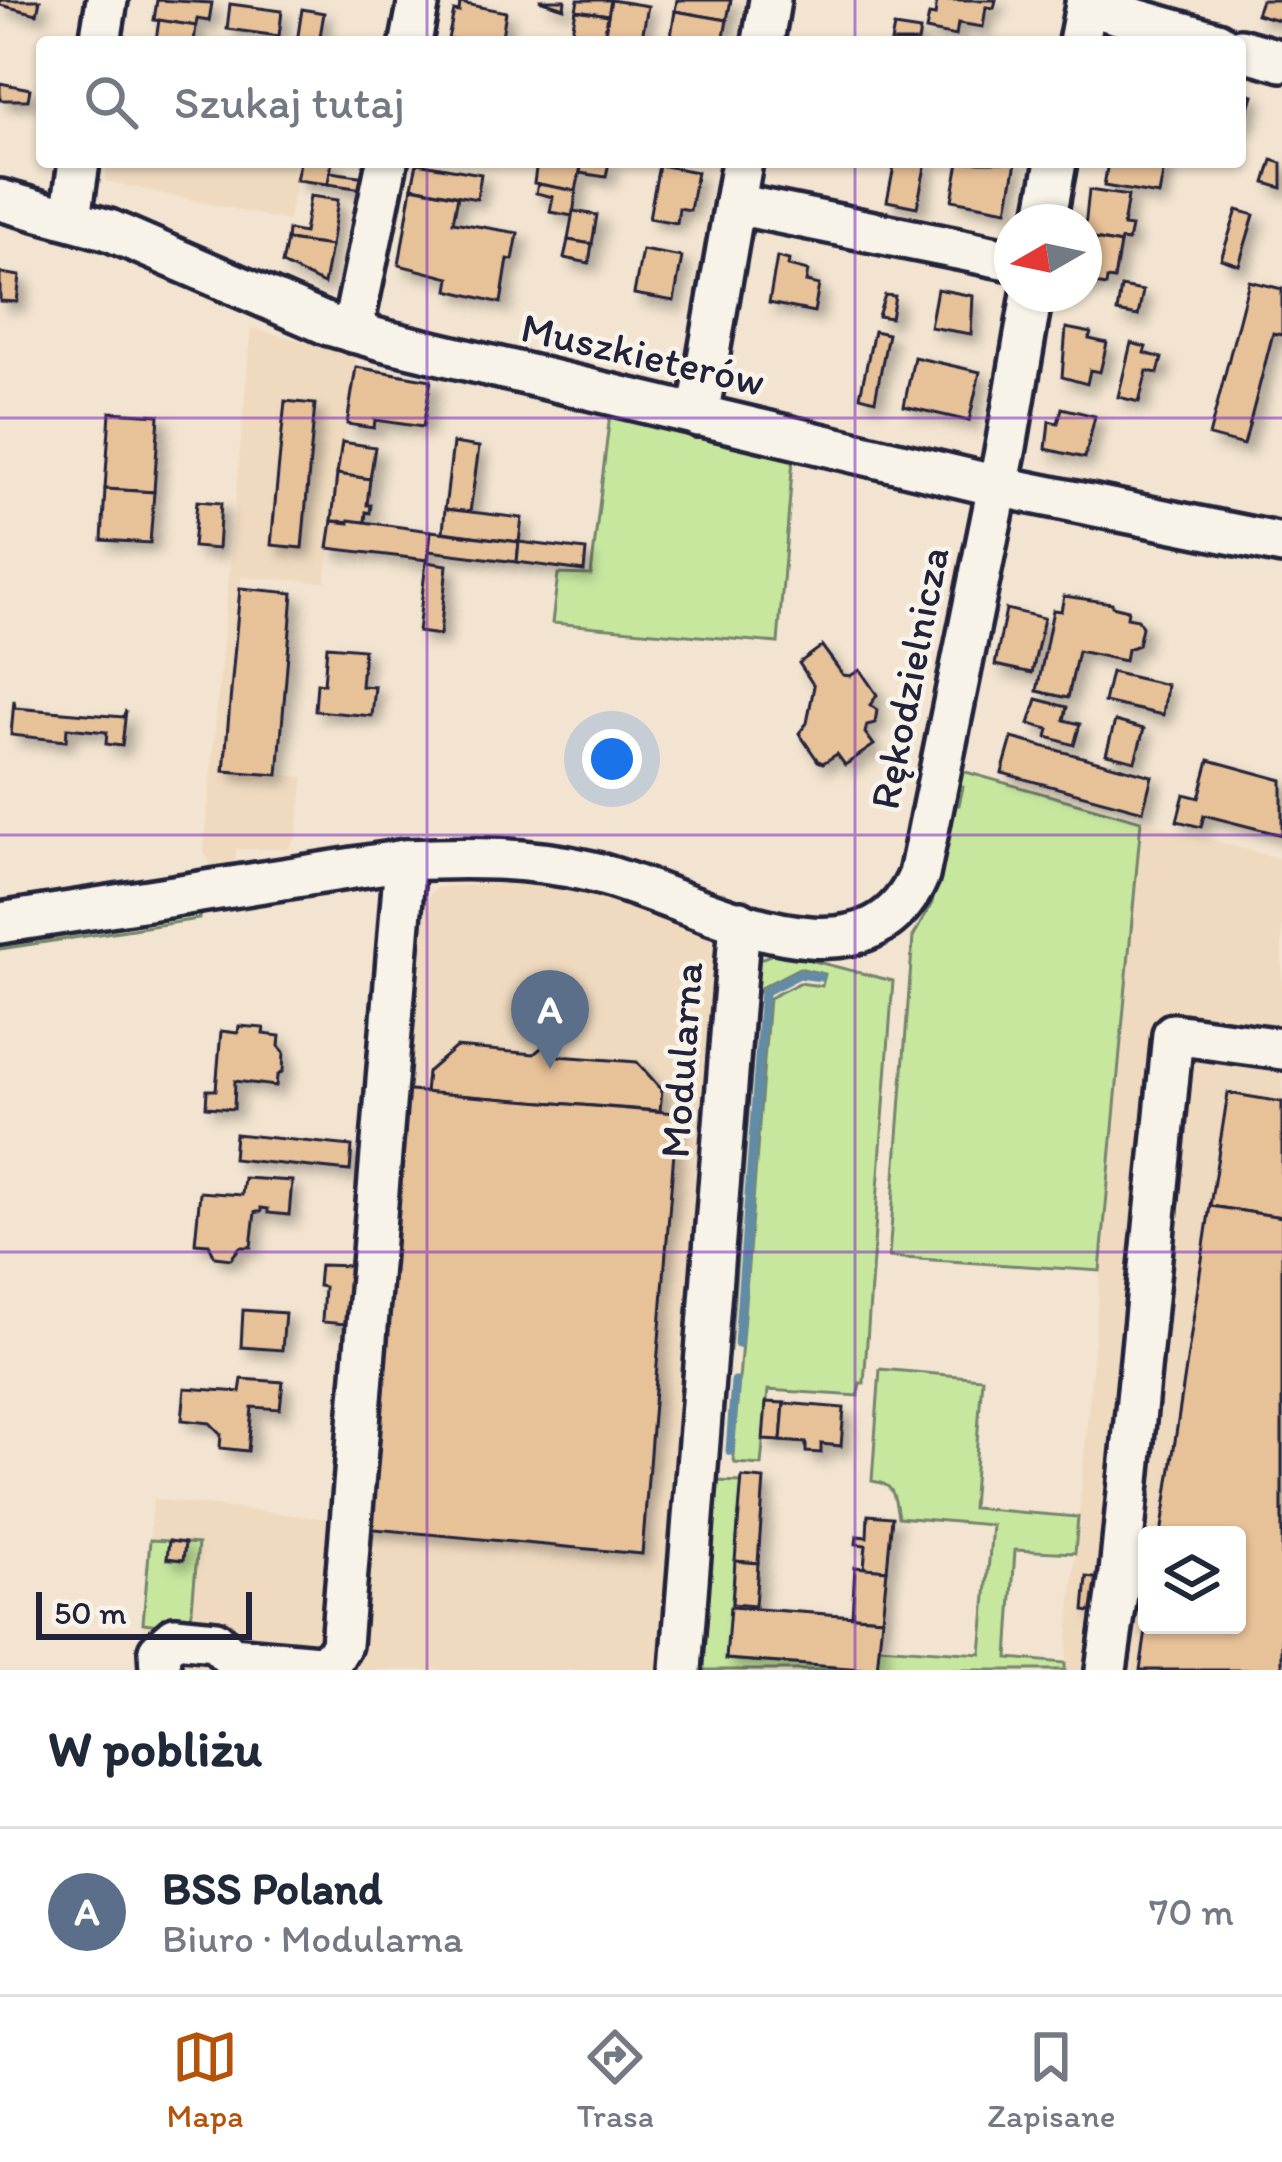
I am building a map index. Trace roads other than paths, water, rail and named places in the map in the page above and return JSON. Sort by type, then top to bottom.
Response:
[{"type":"street","points":[[101,36],[107,0]]},
{"type":"street","points":[[412,36],[419,0]]},
{"type":"street","points":[[764,36],[770,0]]},
{"type":"street","points":[[1084,16],[1186,36]]},
{"type":"street","points":[[1246,51],[1282,61]]},
{"type":"street","points":[[71,218],[78,168]]},
{"type":"street","points":[[352,332],[386,168]]},
{"type":"street","points":[[698,416],[741,168]]},
{"type":"street","points":[[1049,204],[1056,168]]},
{"type":"street","name":"Muszkieterów","points":[[0,200],[71,218],[352,332],[997,486],[1282,544]]},
{"type":"street","points":[[734,204],[994,256]]},
{"type":"street","name":"Rękodzielnicza","points":[[740,921],[818,938],[845,938],[886,922],[910,895],[919,874],[1029,312]]},
{"type":"street","points":[[160,1670],[159,1651],[175,1637],[214,1641],[230,1664],[320,1665],[332,1660],[340,1646],[404,860]]},
{"type":"street","name":"Modularna","points":[[0,923],[404,860],[511,860],[581,869],[740,921],[681,1670]]},
{"type":"street","points":[[1106,1670],[1120,1574],[1173,1034],[1282,1049]]},
{"type":"waterway","points":[[738,1344],[764,992],[799,974],[821,977]]},
{"type":"waterway","points":[[730,1451],[735,1381]]},
{"type":"place","name":"BSS Poland","points":[[550,1069]]}]
